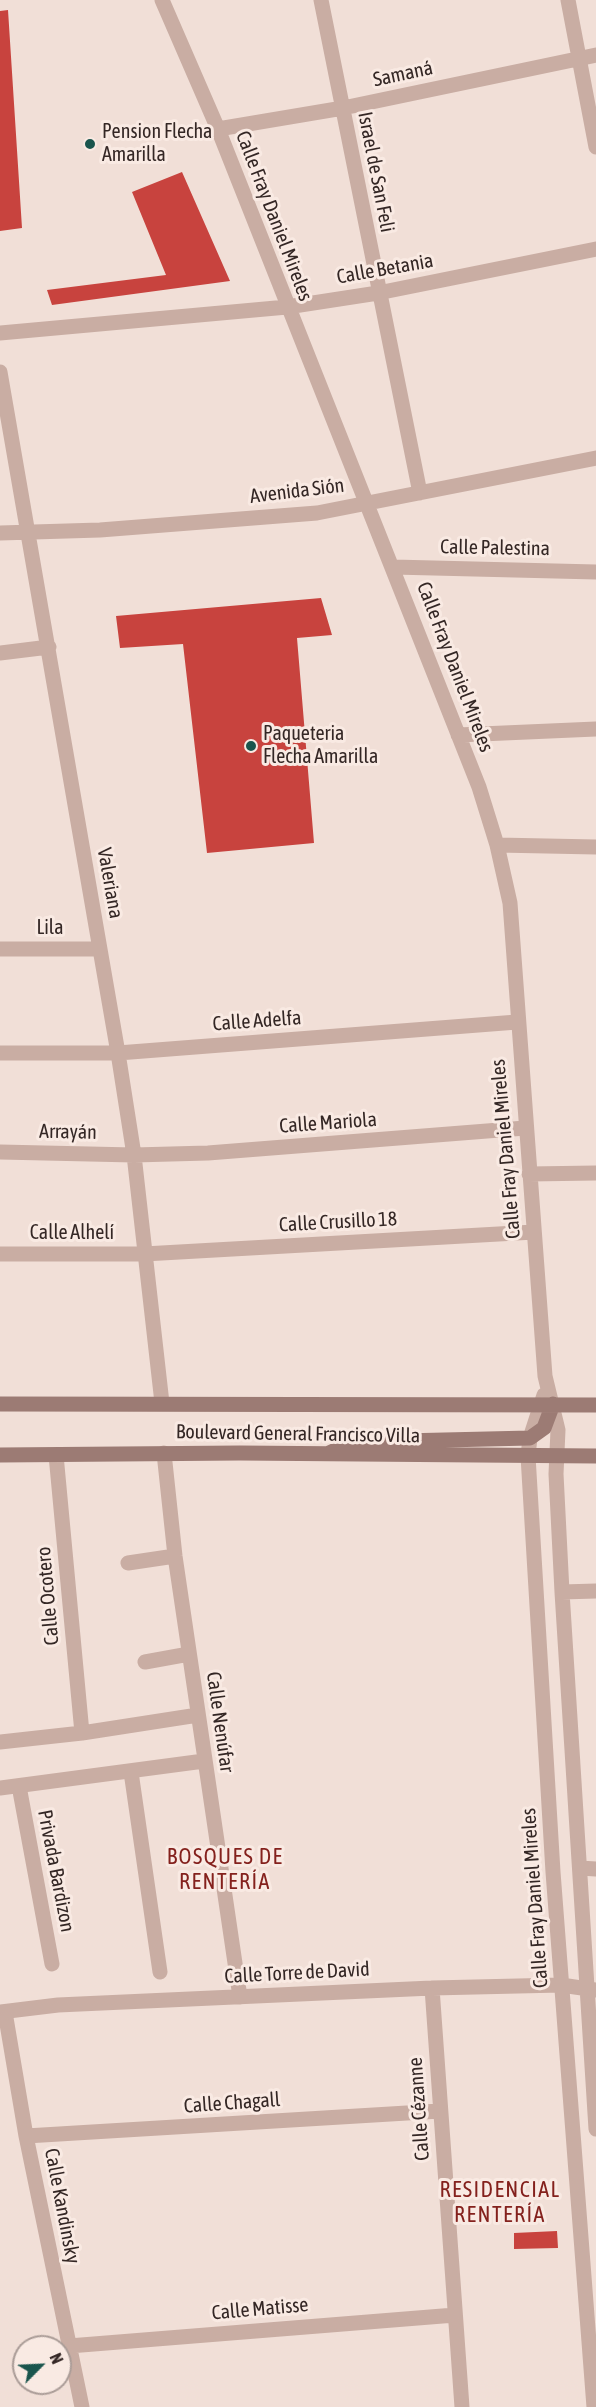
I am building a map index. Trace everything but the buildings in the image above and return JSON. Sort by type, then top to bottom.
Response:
[{"type":"main road","name":"Boulevard General Francisco Villa","points":[[0,1404],[547,1399],[596,1405]]},
{"type":"main road","points":[[326,1455],[359,1442],[530,1438]]},
{"type":"main road","name":"Boulevard General Francisco Villa","points":[[0,1455],[164,1453],[596,1456]]},
{"type":"street","name":"Calle Fray Daniel Mireles","points":[[162,0],[218,129],[479,787],[497,845],[510,903],[517,1022],[547,1399],[558,1430],[562,1592],[580,1868],[591,1990],[596,2129]]},
{"type":"street","name":"Israel de San Feli","points":[[321,0],[378,293],[420,493]]},
{"type":"street","points":[[568,0],[596,147]]},
{"type":"street","name":"Samaná","points":[[218,129],[343,108],[596,56]]},
{"type":"street","name":"Calle Betania","points":[[0,333],[287,307],[378,293],[596,249]]},
{"type":"street","name":"Valeriana","points":[[0,372],[118,1053],[134,1155],[162,1403]]},
{"type":"street","name":"Avenida Sión","points":[[0,533],[100,530],[317,513],[596,458]]},
{"type":"street","name":"Calle Palestina","points":[[393,567],[596,572]]},
{"type":"street","points":[[0,653],[49,647]]},
{"type":"street","points":[[458,735],[596,729]]},
{"type":"street","points":[[497,845],[596,847]]},
{"type":"street","name":"Lila","points":[[0,949],[100,949]]},
{"type":"street","name":"Calle Adelfa","points":[[0,1053],[118,1053],[517,1022]]},
{"type":"street","name":"Calle Mariola","points":[[134,1155],[208,1153],[525,1128]]},
{"type":"street","name":"Arrayán","points":[[0,1152],[134,1155]]},
{"type":"street","points":[[529,1174],[596,1173]]},
{"type":"street","name":"Calle Crusillo 18","points":[[144,1254],[534,1232]]},
{"type":"street","name":"Calle Alhelí","points":[[0,1254],[144,1254]]},
{"type":"street","name":"Calle Fray Daniel Mireles","points":[[547,1399],[530,1438],[528,1456],[561,1985],[594,2407]]},
{"type":"street","name":"Calle Nenúfar","points":[[164,1453],[175,1556],[240,1997]]},
{"type":"street","name":"Calle Ocotero","points":[[56,1455],[82,1733]]},
{"type":"street","points":[[128,1563],[175,1556]]},
{"type":"street","points":[[562,1592],[596,1591]]},
{"type":"street","points":[[145,1662],[189,1654]]},
{"type":"street","points":[[0,1742],[82,1733],[198,1715]]},
{"type":"street","points":[[0,1788],[204,1761]]},
{"type":"street","points":[[132,1772],[160,1972]]},
{"type":"street","name":"Privada Bardizon","points":[[19,1786],[52,1964]]},
{"type":"street","points":[[580,1868],[596,1869]]},
{"type":"street","name":"Calle Torre de David","points":[[2,2012],[58,2005],[432,1988],[561,1985],[591,1990]]},
{"type":"street","name":"Calle Cézanne","points":[[432,1988],[462,2407]]},
{"type":"street","name":"Calle Kandinsky","points":[[2,2012],[67,2335]]},
{"type":"street","name":"Calle Chagall","points":[[26,2136],[440,2111]]},
{"type":"street","name":"Calle Matisse","points":[[72,2346],[455,2315]]},
{"type":"street","name":"Calle Kandinsky","points":[[72,2360],[82,2407]]},
{"type":"place","name":"Pension Flecha Amarilla","points":[[90,144]]},
{"type":"place","name":"Paqueteria Flecha Amarilla","points":[[251,746]]},
{"type":"district","name":"BOSQUES DE RENTERÍA","points":[[225,1870]]},
{"type":"district","name":"RESIDENCIAL RENTERÍA","points":[[500,2202]]}]
